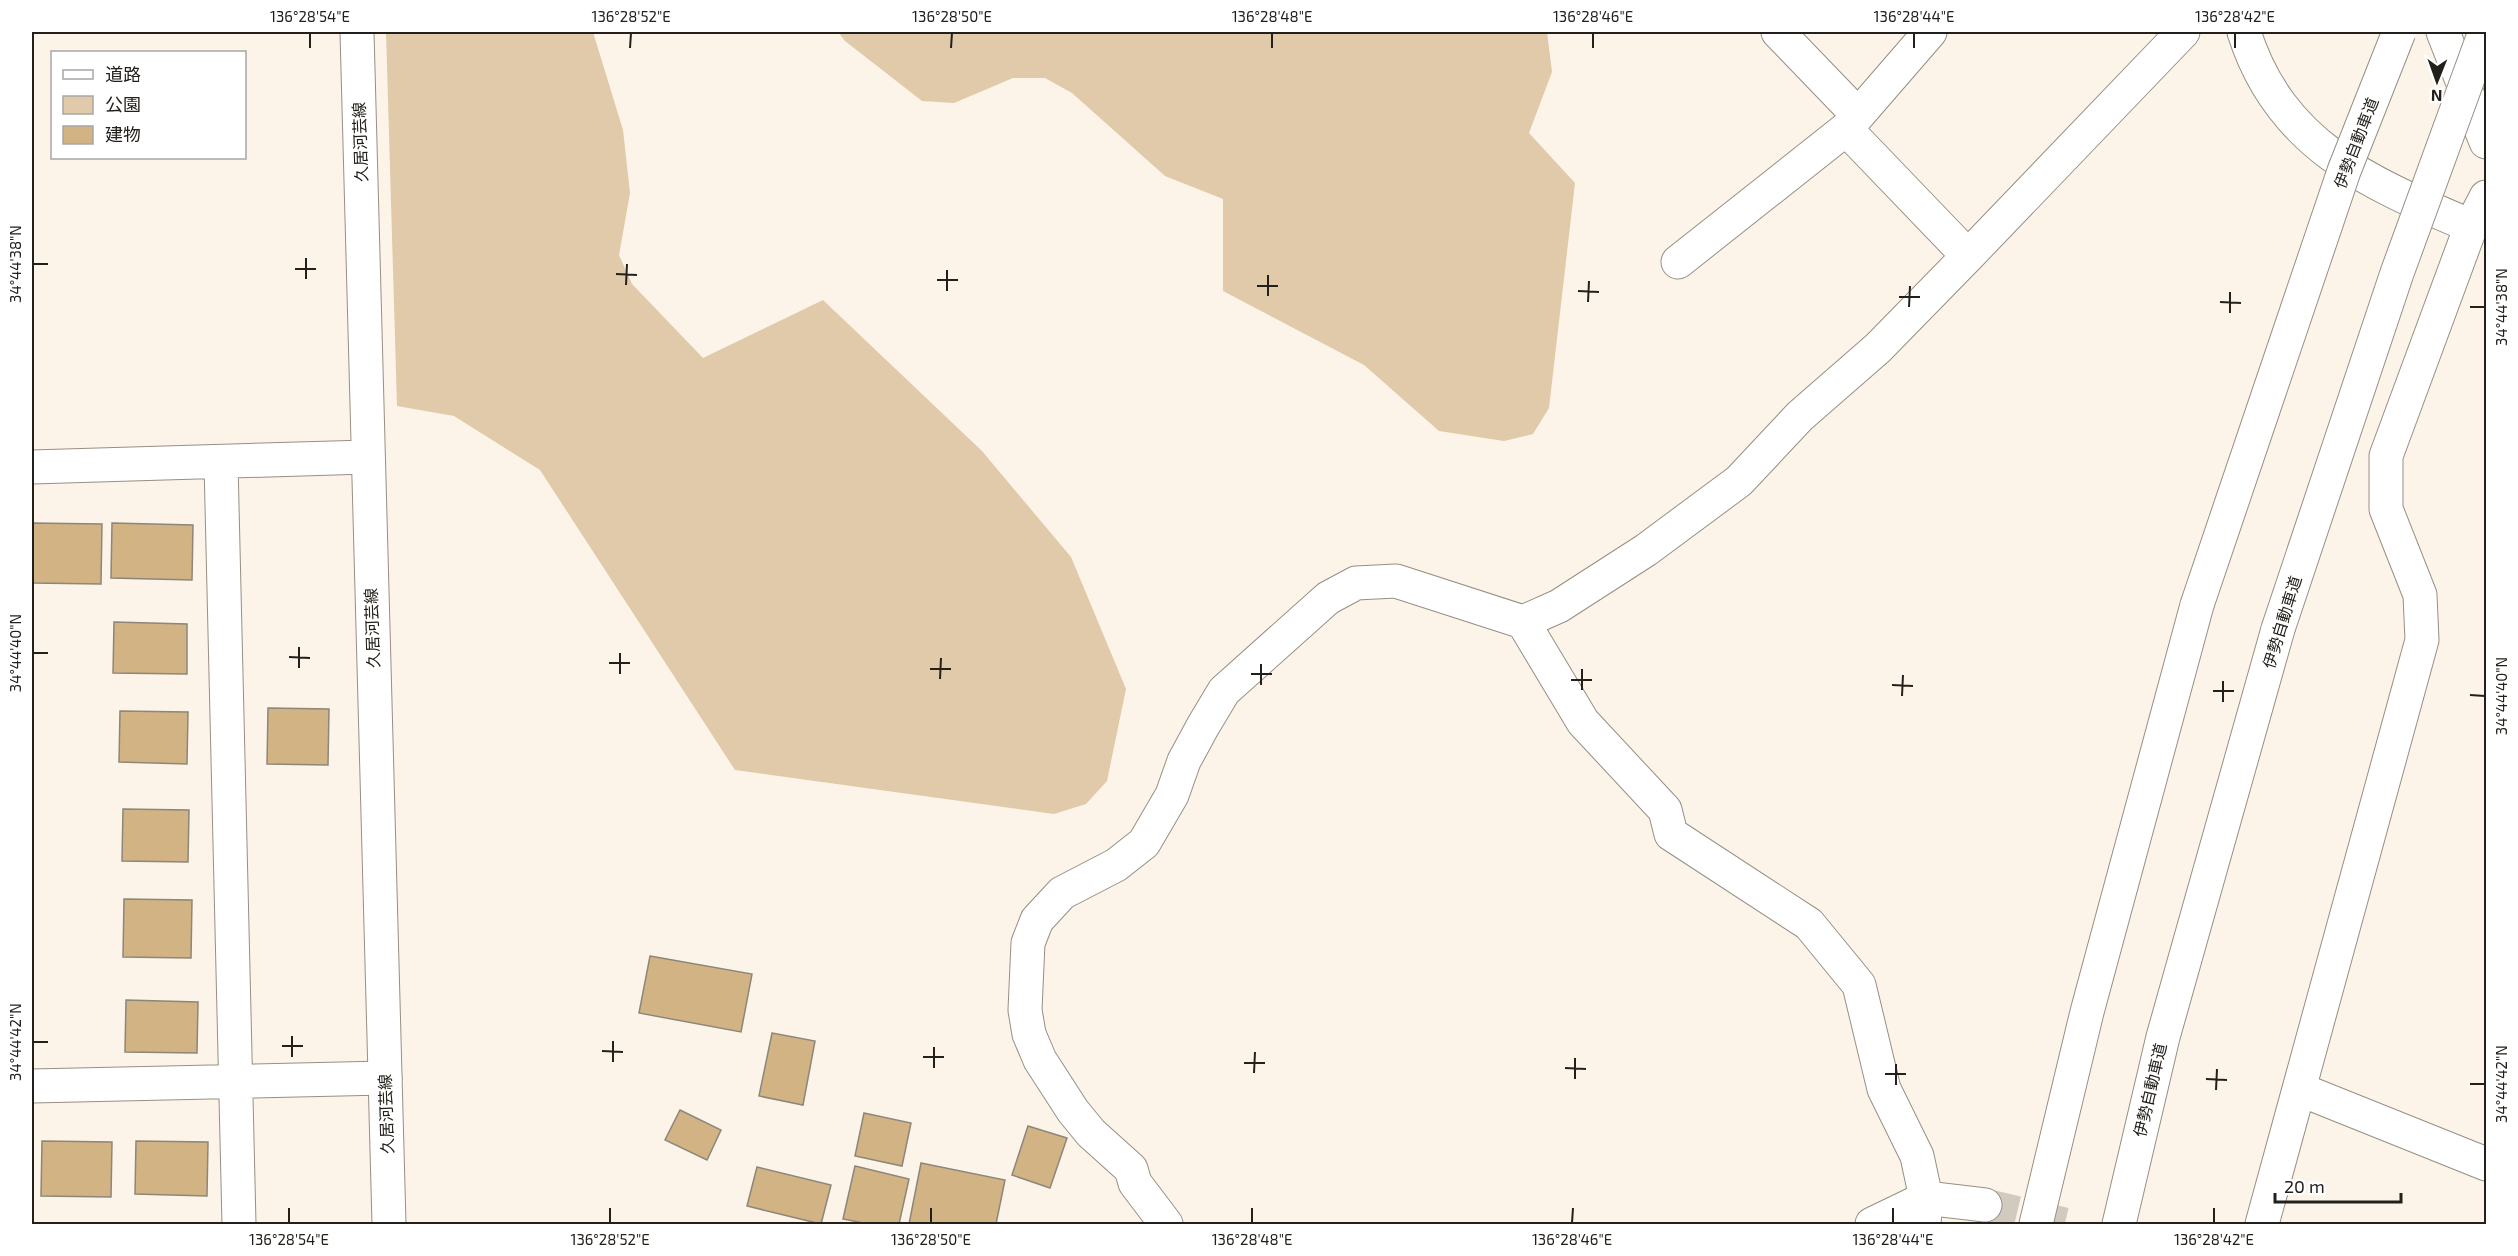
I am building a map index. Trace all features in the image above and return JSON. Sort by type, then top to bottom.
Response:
[{"type":"main road","name":"久居河芸線","points":[[357,32],[389,1224]]},
{"type":"main road","points":[[1778,32],[1968,256]]},
{"type":"main road","points":[[1678,262],[1852,122],[1930,32]]},
{"type":"main road","points":[[1522,622],[1559,606],[1646,550],[1739,481],[1800,416],[1878,348],[2183,32]]},
{"type":"main road","points":[[2244,32],[2257,69],[2275,98],[2291,120],[2314,142],[2361,174],[2398,195],[2471,226]]},
{"type":"main road","name":"伊勢自動車道","points":[[2036,1224],[2087,1012],[2197,605],[2344,171],[2399,32]]},
{"type":"main road","points":[[2444,32],[2487,142]]},
{"type":"main road","name":"伊勢自動車道","points":[[2120,1224],[2163,1037],[2278,629],[2397,273],[2485,32]]},
{"type":"main road","points":[[2262,1224],[2422,640],[2420,595],[2386,509],[2386,456],[2471,226],[2487,197]]},
{"type":"main road","points":[[32,467],[221,464],[367,457]]},
{"type":"main road","points":[[221,464],[239,1224]]},
{"type":"main road","points":[[1166,1224],[1135,1183],[1131,1169],[1091,1133],[1073,1112],[1040,1060],[1029,1034],[1025,1010],[1028,944],[1037,920],[1062,893],[1116,865],[1144,843],[1172,795],[1184,762],[1224,691],[1328,598],[1356,583],[1396,580],[1522,622],[1582,722],[1665,810],[1671,834],[1809,924],[1859,985],[1884,1089],[1917,1156],[1925,1211]]},
{"type":"main road","points":[[32,1086],[385,1078]]},
{"type":"main road","points":[[2299,1089],[2487,1164]]},
{"type":"main road","points":[[1872,1224],[1925,1211],[1985,1205]]},
{"type":"green space","points":[[386,32],[593,32],[623,130],[630,193],[619,255],[632,284],[703,358],[823,300],[982,451],[1071,557],[1126,689],[1107,781],[1086,804],[1054,814],[735,770],[540,470],[454,416],[397,406]]},
{"type":"green space","points":[[838,32],[1547,32],[1552,72],[1529,133],[1575,183],[1549,408],[1533,434],[1504,441],[1439,431],[1364,365],[1223,291],[1223,199],[1165,176],[1072,93],[1045,78],[1013,78],[954,103],[922,101],[845,41]]},
{"type":"building","points":[[32,523],[102,524],[101,584],[32,583]]},
{"type":"building","points":[[112,523],[193,525],[192,580],[111,578]]},
{"type":"building","points":[[114,622],[187,624],[187,674],[113,673]]},
{"type":"building","points":[[268,708],[329,709],[328,765],[267,764]]},
{"type":"building","points":[[120,711],[188,712],[187,764],[119,762]]},
{"type":"building","points":[[123,809],[189,810],[188,862],[122,861]]},
{"type":"building","points":[[124,899],[192,900],[191,958],[123,957]]},
{"type":"building","points":[[650,956],[752,974],[741,1032],[639,1013]]},
{"type":"building","points":[[126,1000],[198,1002],[197,1053],[125,1052]]},
{"type":"building","points":[[772,1033],[815,1041],[803,1105],[759,1096]]},
{"type":"building","points":[[680,1110],[721,1130],[707,1160],[665,1140]]},
{"type":"building","points":[[864,1113],[911,1123],[902,1166],[855,1156]]},
{"type":"building","points":[[1028,1126],[1067,1138],[1050,1188],[1012,1175]]},
{"type":"building","points":[[42,1141],[112,1142],[111,1197],[41,1196]]},
{"type":"building","points":[[136,1141],[208,1142],[207,1196],[135,1194]]},
{"type":"building","points":[[921,1163],[1005,1180],[996,1224],[909,1224]]},
{"type":"building","points":[[855,1166],[909,1179],[899,1224],[868,1224],[843,1219]]},
{"type":"building","points":[[757,1167],[831,1185],[821,1224],[747,1206]]},
{"type":"tunnel","points":[[1985,1205],[2065,1224]]}]
